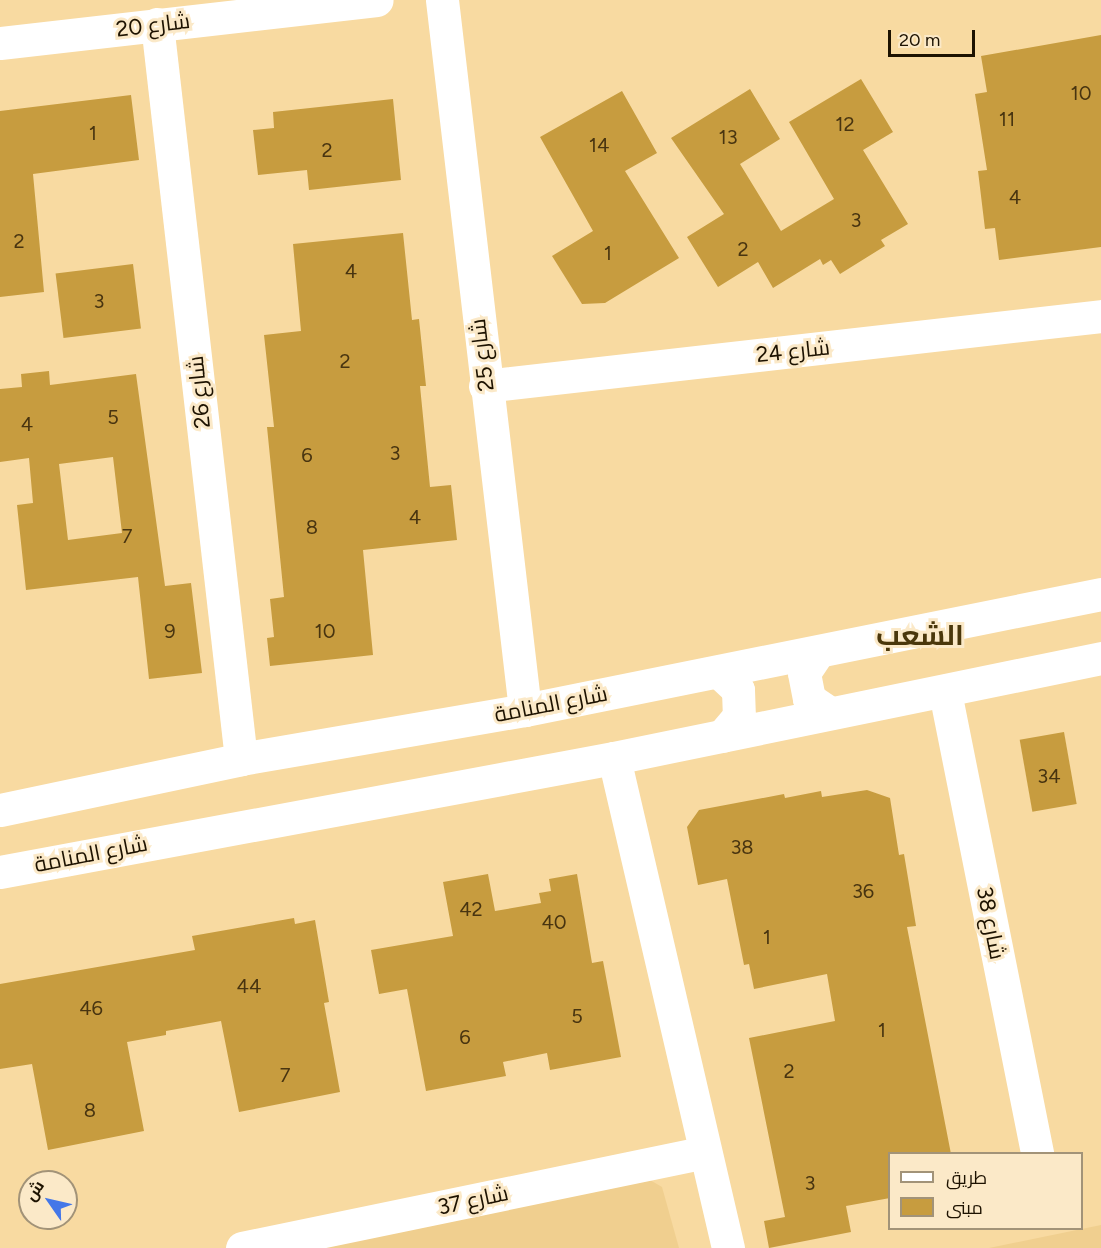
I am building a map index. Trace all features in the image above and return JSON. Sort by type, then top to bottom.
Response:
[{"type":"street","name":"شارع 20","points":[[0,43],[377,0]]},
{"type":"street","name":"شارع 25","points":[[442,0],[485,386],[525,710]]},
{"type":"street","name":"شارع 26","points":[[157,24],[241,759]]},
{"type":"street","name":"شارع 24","points":[[485,386],[1101,316]]},
{"type":"street","name":"شارع المنامة","points":[[0,810],[241,759],[525,710],[1101,594]]},
{"type":"street","points":[[818,652],[804,673],[808,699],[830,713]]},
{"type":"street","name":"شارع المنامة","points":[[0,872],[614,758],[830,713],[945,692],[1101,658]]},
{"type":"street","points":[[719,672],[738,690],[739,716],[722,736]]},
{"type":"street","name":"شارع 38","points":[[945,692],[1037,1152]]},
{"type":"street","points":[[614,758],[728,1248]]},
{"type":"street","name":"شارع 37","points":[[242,1248],[705,1152]]},
{"type":"shaded area","points":[[638,1173],[662,1187],[679,1248],[244,1248]]},
{"type":"shaded area","points":[[1101,1225],[1101,1248],[989,1248],[1083,1230]]},
{"type":"building","points":[[1101,35],[1101,247],[999,260],[995,228],[985,229],[978,171],[987,170],[975,94],[987,92],[981,56]]},
{"type":"building","points":[[861,79],[893,132],[863,150],[908,224],[881,240],[885,246],[840,274],[831,260],[823,265],[820,259],[773,288],[758,262],[718,287],[687,237],[724,214],[671,138],[750,89],[780,139],[740,164],[781,231],[834,199],[789,122]]},
{"type":"building","points":[[622,91],[657,153],[625,171],[679,258],[605,303],[582,304],[552,256],[593,231],[540,137]]},
{"type":"building","points":[[131,95],[139,160],[33,174],[44,292],[0,297],[0,111]]},
{"type":"building","points":[[393,99],[401,180],[309,190],[307,170],[258,175],[253,130],[274,128],[273,112]]},
{"type":"building","points":[[403,233],[412,320],[419,319],[426,386],[420,386],[430,487],[451,485],[457,540],[363,550],[373,655],[270,666],[267,638],[274,637],[270,599],[284,597],[267,427],[274,427],[264,335],[301,331],[293,244]]},
{"type":"building","points":[[133,264],[141,329],[64,338],[56,274]]},
{"type":"building","points":[[49,371],[50,385],[136,374],[165,586],[191,583],[202,673],[149,679],[138,577],[26,590],[17,505],[33,503],[29,458],[0,462],[0,389],[22,387],[21,374]],"holes":[[[113,457],[122,533],[68,540],[59,464]]]},
{"type":"building","points":[[1064,732],[1077,804],[1032,812],[1020,740]]},
{"type":"building","points":[[867,790],[890,798],[899,855],[904,854],[916,926],[907,927],[951,1152],[888,1152],[888,1198],[846,1206],[851,1232],[769,1248],[764,1221],[785,1217],[749,1038],[835,1021],[827,974],[754,989],[749,964],[744,965],[727,879],[698,885],[687,827],[699,810],[784,794],[785,798],[821,791],[822,797]]},
{"type":"building","points":[[488,874],[495,911],[541,903],[539,893],[551,891],[549,879],[577,874],[592,963],[603,961],[621,1057],[550,1070],[547,1053],[503,1062],[506,1076],[426,1091],[407,989],[379,994],[371,950],[453,936],[443,882]]},
{"type":"building","points":[[294,918],[295,924],[315,920],[329,1002],[324,1003],[340,1092],[239,1112],[221,1021],[166,1031],[166,1035],[127,1042],[144,1131],[48,1150],[32,1064],[0,1069],[0,984],[195,950],[192,936]]},
{"type":"district","name":"الشعب","points":[[920,635]]}]
